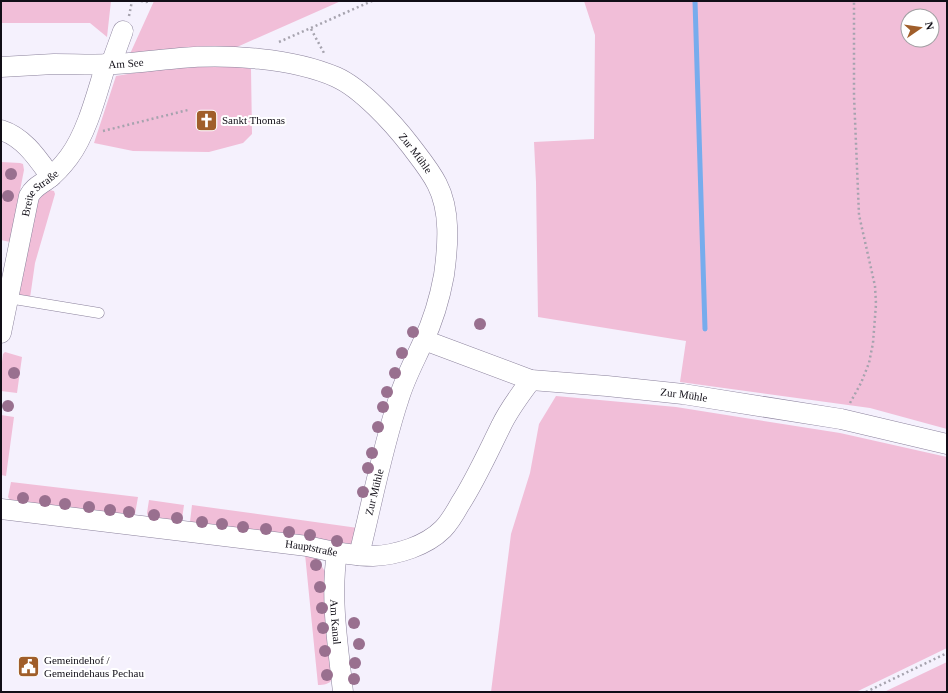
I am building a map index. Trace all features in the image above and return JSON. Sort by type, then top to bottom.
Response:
[{"type":"street","name":"Breite Straße","points":[[1,333],[29,196],[35,187],[51,177],[70,155],[84,129],[108,64],[123,31]]},
{"type":"street","name":"Am See","points":[[1,67],[50,64],[108,64],[195,58],[251,59]]},
{"type":"street","name":"Zur Mühle","points":[[251,59],[295,65],[336,77],[347,83],[370,102],[403,136],[436,182],[443,200],[447,218],[446,260],[438,301],[424,340],[408,373],[399,397],[358,555]]},
{"type":"street","points":[[1,130],[24,143],[51,177]]},
{"type":"street","name":"Zur Mühle","points":[[424,340],[531,380],[664,392],[841,419],[947,444]]},
{"type":"street","name":"Hauptstraße","points":[[1,509],[307,546],[358,555],[379,555],[399,552],[425,541],[443,530],[475,480],[508,414],[531,380]]},
{"type":"street","name":"Am Kanal","points":[[337,552],[334,569],[333,593],[343,692]]},
{"type":"lane","points":[[8,298],[99,313]]},
{"type":"path","points":[[141,1],[151,1]]},
{"type":"path","points":[[312,28],[372,1]]},
{"type":"path","points":[[841,419],[866,373],[873,343],[875,324],[875,286],[859,215],[854,88],[854,1]]},
{"type":"path","points":[[84,129],[101,131],[188,110]]},
{"type":"path","points":[[866,692],[947,653]]},
{"type":"shaded area","points":[[1,1],[111,1],[107,37],[90,23],[1,23]]},
{"type":"shaded area","points":[[154,1],[341,1],[228,51],[129,56]]},
{"type":"shaded area","points":[[584,1],[947,1],[947,429],[870,408],[680,382],[686,341],[538,317],[534,142],[594,139],[595,35]]},
{"type":"shaded area","points":[[238,66],[251,69],[252,134],[243,143],[209,152],[133,151],[94,143],[116,76],[170,67]]},
{"type":"shaded area","points":[[1,162],[23,164],[24,170],[10,242],[1,240]]},
{"type":"shaded area","points":[[49,190],[54,191],[55,194],[35,263],[30,298],[15,295],[34,201]]},
{"type":"shaded area","points":[[5,352],[22,357],[17,393],[1,391],[1,370],[3,354]]},
{"type":"shaded area","points":[[556,396],[676,407],[840,433],[947,457],[947,648],[856,692],[491,692],[511,534],[530,473],[539,424]]},
{"type":"shaded area","points":[[1,415],[14,417],[6,476],[1,475]]},
{"type":"shaded area","points":[[11,482],[138,497],[135,514],[11,501],[8,497]]},
{"type":"shaded area","points":[[149,500],[184,505],[182,519],[176,520],[148,517],[147,513]]},
{"type":"shaded area","points":[[192,505],[358,528],[353,543],[349,545],[190,522]]},
{"type":"shaded area","points":[[310,553],[317,559],[326,573],[332,680],[322,685],[318,685],[305,554]]},
{"type":"shaded area","points":[[947,662],[947,692],[884,692]]},
{"type":"waterway","points":[[695,1],[705,329]]},
{"type":"place","name":"Sankt Thomas","points":[[206,120]]},
{"type":"place","name":"Gemeindehof / Gemeindehaus Pechau","points":[[28,666]]}]
